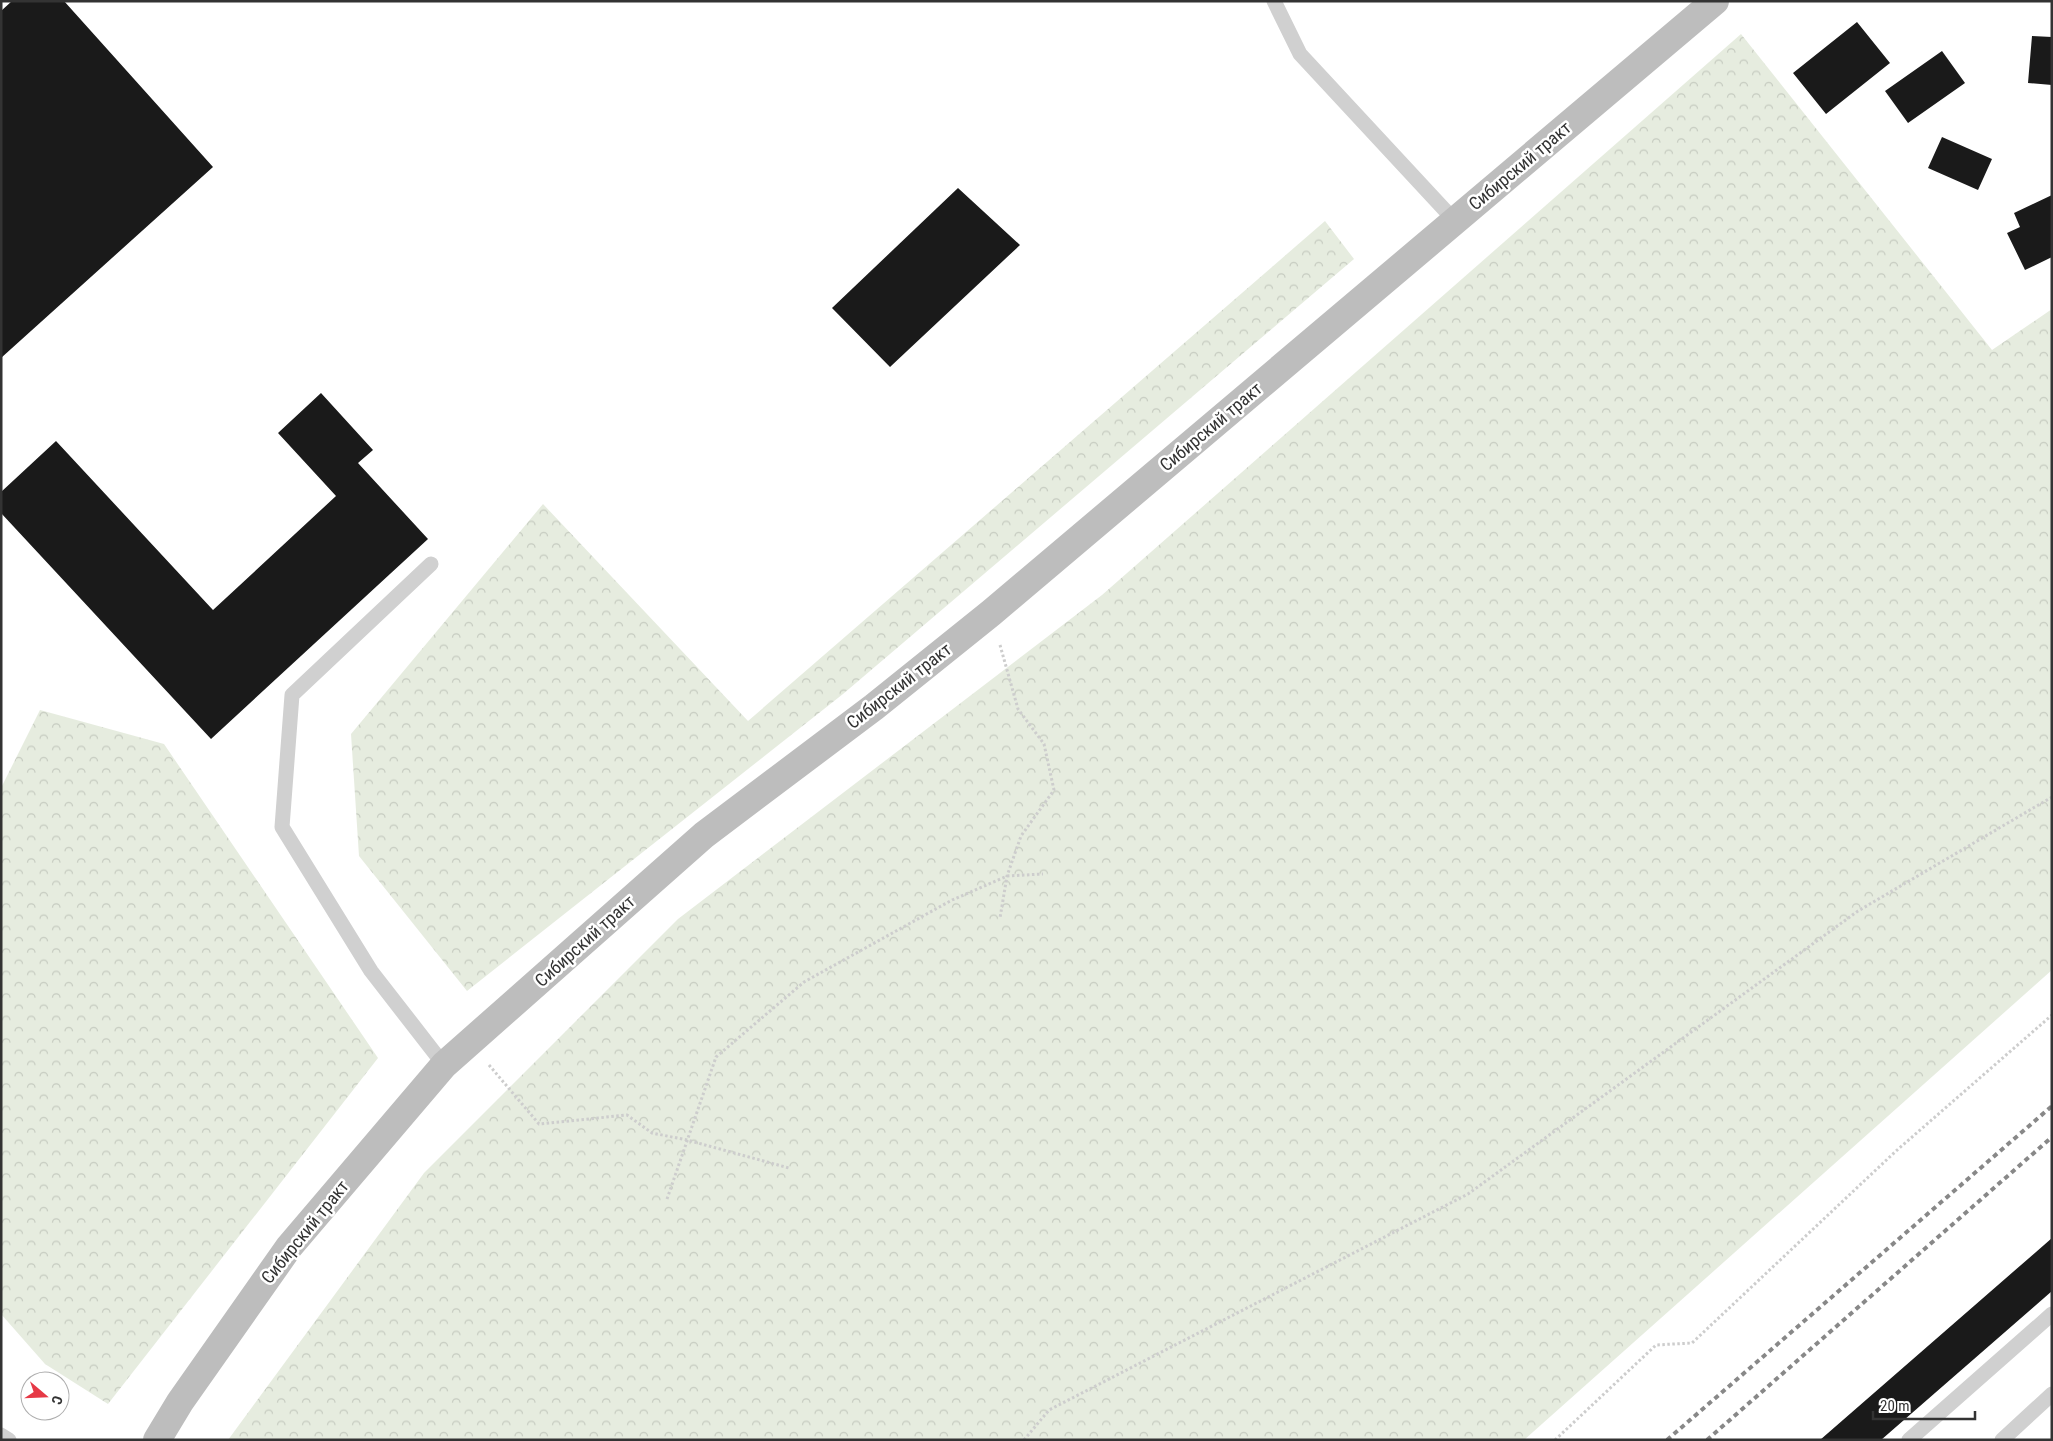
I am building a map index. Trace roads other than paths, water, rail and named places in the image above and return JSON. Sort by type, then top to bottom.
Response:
[{"type":"main road","name":"Сибирский тракт","points":[[157,1440],[180,1402],[289,1247],[444,1065],[704,835],[874,707],[991,613],[1715,1]]},
{"type":"lane","points":[[1274,1],[1300,54],[1455,221]]},
{"type":"lane","points":[[431,564],[292,695],[282,827],[371,971],[444,1065]]},
{"type":"lane","points":[[1909,1440],[2052,1314]]},
{"type":"lane","points":[[2002,1440],[2052,1394]]},
{"type":"lane","points":[[1,1435],[9,1440]]},
{"type":"railway","points":[[1667,1440],[2052,1106]]},
{"type":"railway","points":[[1707,1440],[2052,1137]]}]
